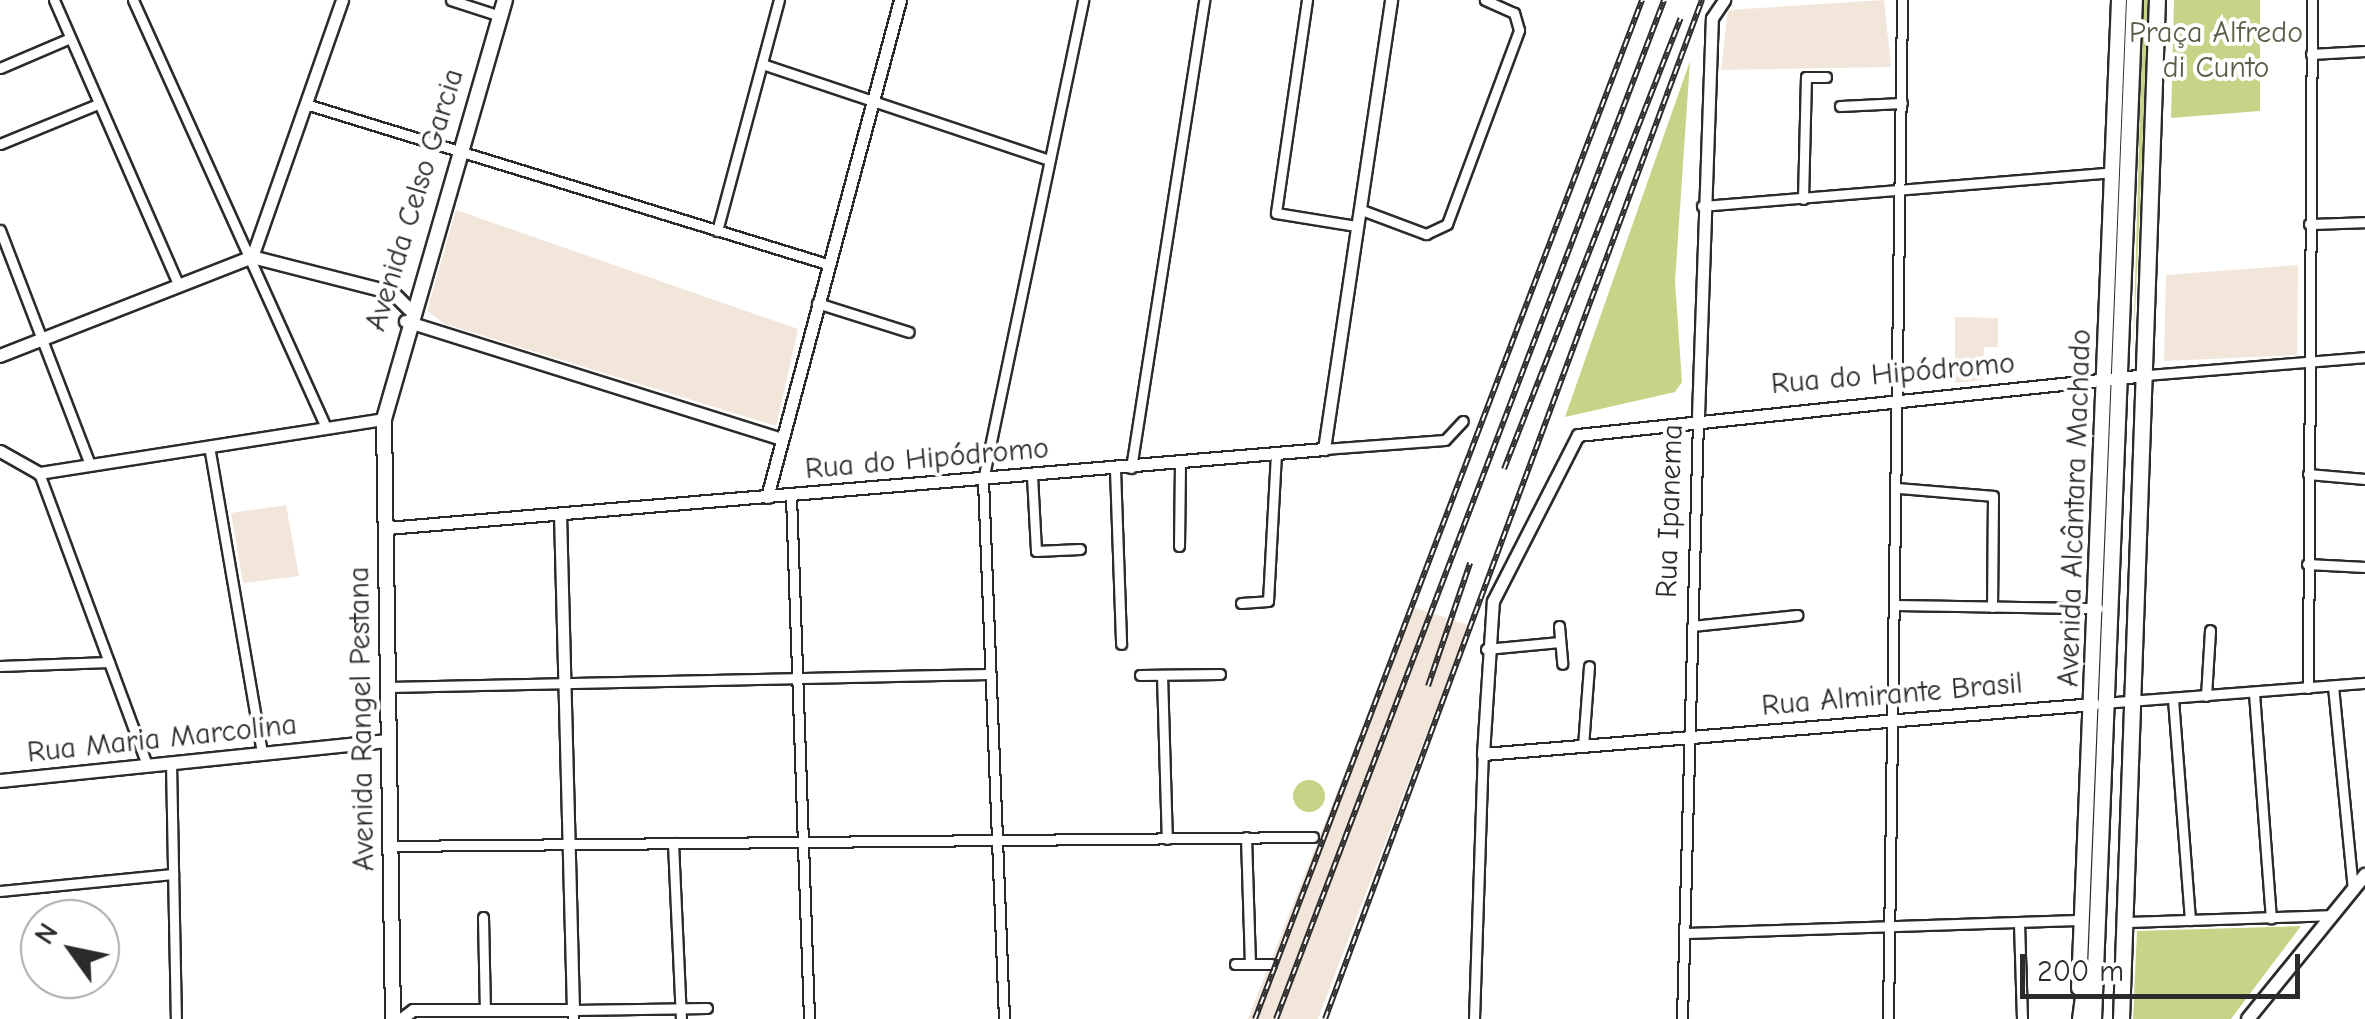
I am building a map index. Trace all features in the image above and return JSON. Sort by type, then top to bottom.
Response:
[{"type":"highway","name":"Avenida Alcântara Machado","points":[[2093,1019],[2089,918],[2134,0]]},
{"type":"highway","points":[[2120,1019],[2136,702],[2157,0]]},
{"type":"highway","points":[[2079,1019],[2089,918]]},
{"type":"main road","name":"Avenida Celso Garcia","points":[[384,419],[415,287],[506,0]]},
{"type":"main road","name":"Avenida Alcântara Machado","points":[[2101,704],[2100,608],[2116,379],[2119,0]]},
{"type":"main road","points":[[0,356],[252,257],[393,292],[415,287]]},
{"type":"main road","points":[[393,292],[407,315]]},
{"type":"main road","name":"Avenida Rangel Pestana","points":[[384,419],[393,1019]]},
{"type":"main road","name":"Rua Maria Marcolina","points":[[0,781],[390,741]]},
{"type":"main road","points":[[2248,1019],[2365,875]]},
{"type":"street","points":[[54,0],[180,286]]},
{"type":"street","points":[[134,0],[325,425]]},
{"type":"street","points":[[252,257],[342,0]]},
{"type":"street","points":[[450,0],[500,16]]},
{"type":"street","points":[[718,231],[778,0]]},
{"type":"street","points":[[768,497],[826,264],[900,0]]},
{"type":"street","points":[[1004,1019],[983,480],[1083,0]]},
{"type":"street","points":[[1131,468],[1204,0]]},
{"type":"street","points":[[1307,0],[1276,213],[1356,226]]},
{"type":"street","points":[[1324,449],[1390,0]]},
{"type":"street","points":[[1359,209],[1426,234],[1447,224],[1518,30],[1514,14],[1485,0]]},
{"type":"street","points":[[1888,1019],[1900,399],[1902,0]]},
{"type":"street","points":[[2308,688],[2312,0]]},
{"type":"street","name":"Rua Ipanema","points":[[1682,1019],[1702,206],[1719,3]]},
{"type":"street","points":[[0,68],[70,38]]},
{"type":"street","points":[[2311,54],[2365,52]]},
{"type":"street","points":[[762,64],[1049,160]]},
{"type":"street","points":[[1804,198],[1806,77],[1826,77]]},
{"type":"street","points":[[1840,106],[1902,103]]},
{"type":"street","points":[[0,144],[98,104]]},
{"type":"street","points":[[308,105],[826,264]]},
{"type":"street","points":[[1702,206],[2115,172]]},
{"type":"street","points":[[2309,224],[2365,222]]},
{"type":"street","points":[[0,230],[90,464]]},
{"type":"street","points":[[817,303],[908,332]]},
{"type":"street","points":[[407,315],[782,439]]},
{"type":"street","name":"Rua do Hipódromo","points":[[1486,649],[1493,601],[1562,451],[1606,425],[2365,357]]},
{"type":"street","points":[[38,473],[325,425],[384,419]]},
{"type":"street","name":"Rua do Hipódromo","points":[[386,528],[1445,440],[1462,420]]},
{"type":"street","points":[[209,446],[262,754]]},
{"type":"street","points":[[0,450],[38,473],[146,765]]},
{"type":"street","points":[[1241,603],[1268,601],[1276,454]]},
{"type":"street","points":[[1179,546],[1180,463]]},
{"type":"street","points":[[1115,469],[1121,644]]},
{"type":"street","points":[[2308,474],[2365,479]]},
{"type":"street","points":[[1032,476],[1036,551],[1080,548]]},
{"type":"street","points":[[1898,488],[1993,496],[1992,607]]},
{"type":"street","points":[[791,495],[809,1019]]},
{"type":"street","points":[[560,515],[573,1014]]},
{"type":"street","points":[[2308,564],[2365,568]]},
{"type":"street","points":[[1896,606],[2100,608]]},
{"type":"street","points":[[1692,626],[1797,616]]},
{"type":"street","points":[[1559,626],[1562,664]]},
{"type":"street","points":[[2206,696],[2210,630]]},
{"type":"street","points":[[1474,1019],[1486,649],[1560,642]]},
{"type":"street","points":[[0,666],[109,662]]},
{"type":"street","points":[[1583,746],[1589,666]]},
{"type":"street","points":[[389,687],[989,674]]},
{"type":"street","points":[[1140,675],[1220,674]]},
{"type":"street","points":[[1162,675],[1167,839]]},
{"type":"street","name":"Rua Almirante Brasil","points":[[1483,754],[2365,683]]},
{"type":"street","points":[[2333,686],[2353,890]]},
{"type":"street","points":[[2254,692],[2271,918]]},
{"type":"street","points":[[2172,699],[2190,920]]},
{"type":"street","points":[[171,763],[176,1019]]},
{"type":"street","points":[[391,846],[1313,837]]},
{"type":"street","points":[[1246,838],[1250,964]]},
{"type":"street","points":[[674,844],[681,1014]]},
{"type":"street","points":[[0,891],[172,874]]},
{"type":"street","points":[[2124,922],[2332,915]]},
{"type":"street","points":[[483,917],[485,1010]]},
{"type":"street","points":[[1684,933],[2089,918]]},
{"type":"street","points":[[2019,923],[2022,1019]]},
{"type":"street","points":[[1235,964],[1271,964]]},
{"type":"street","points":[[401,1019],[414,1010],[681,1014],[707,1008]]},
{"type":"shaded area","points":[[1884,0],[1891,67],[1721,70],[1728,10]]},
{"type":"shaded area","points":[[456,210],[798,329],[776,426],[445,324],[427,311]]},
{"type":"shaded area","points":[[2298,265],[2297,355],[2164,361],[2166,275]]},
{"type":"shaded area","points":[[1955,317],[1998,318],[1998,347],[1984,347],[1983,380],[1955,383]]},
{"type":"shaded area","points":[[286,505],[299,576],[243,583],[231,513]]},
{"type":"shaded area","points":[[1410,606],[1468,625],[1318,1019],[1248,1019]]},
{"type":"green space","points":[[2143,0],[2149,0],[2133,358]]},
{"type":"green space","name":"Praça Alfredo di Cunto","points":[[2174,0],[2260,0],[2260,111],[2171,118]]},
{"type":"green space","points":[[1690,61],[1675,282],[1682,382],[1675,392],[1565,417]]},
{"type":"green space","points":[[1309,780],[1320,785],[1325,796],[1320,807],[1309,812],[1298,807],[1293,796],[1298,785]]},
{"type":"green space","points":[[2301,926],[2231,1019],[2133,1019],[2137,931]]},
{"type":"railway","points":[[1255,1019],[1642,0]]},
{"type":"railway","points":[[1276,1019],[1664,0]]},
{"type":"railway","points":[[1325,1019],[1702,0]]},
{"type":"railway","points":[[1504,469],[1681,18]]},
{"type":"railway","points":[[1428,686],[1470,563]]}]
